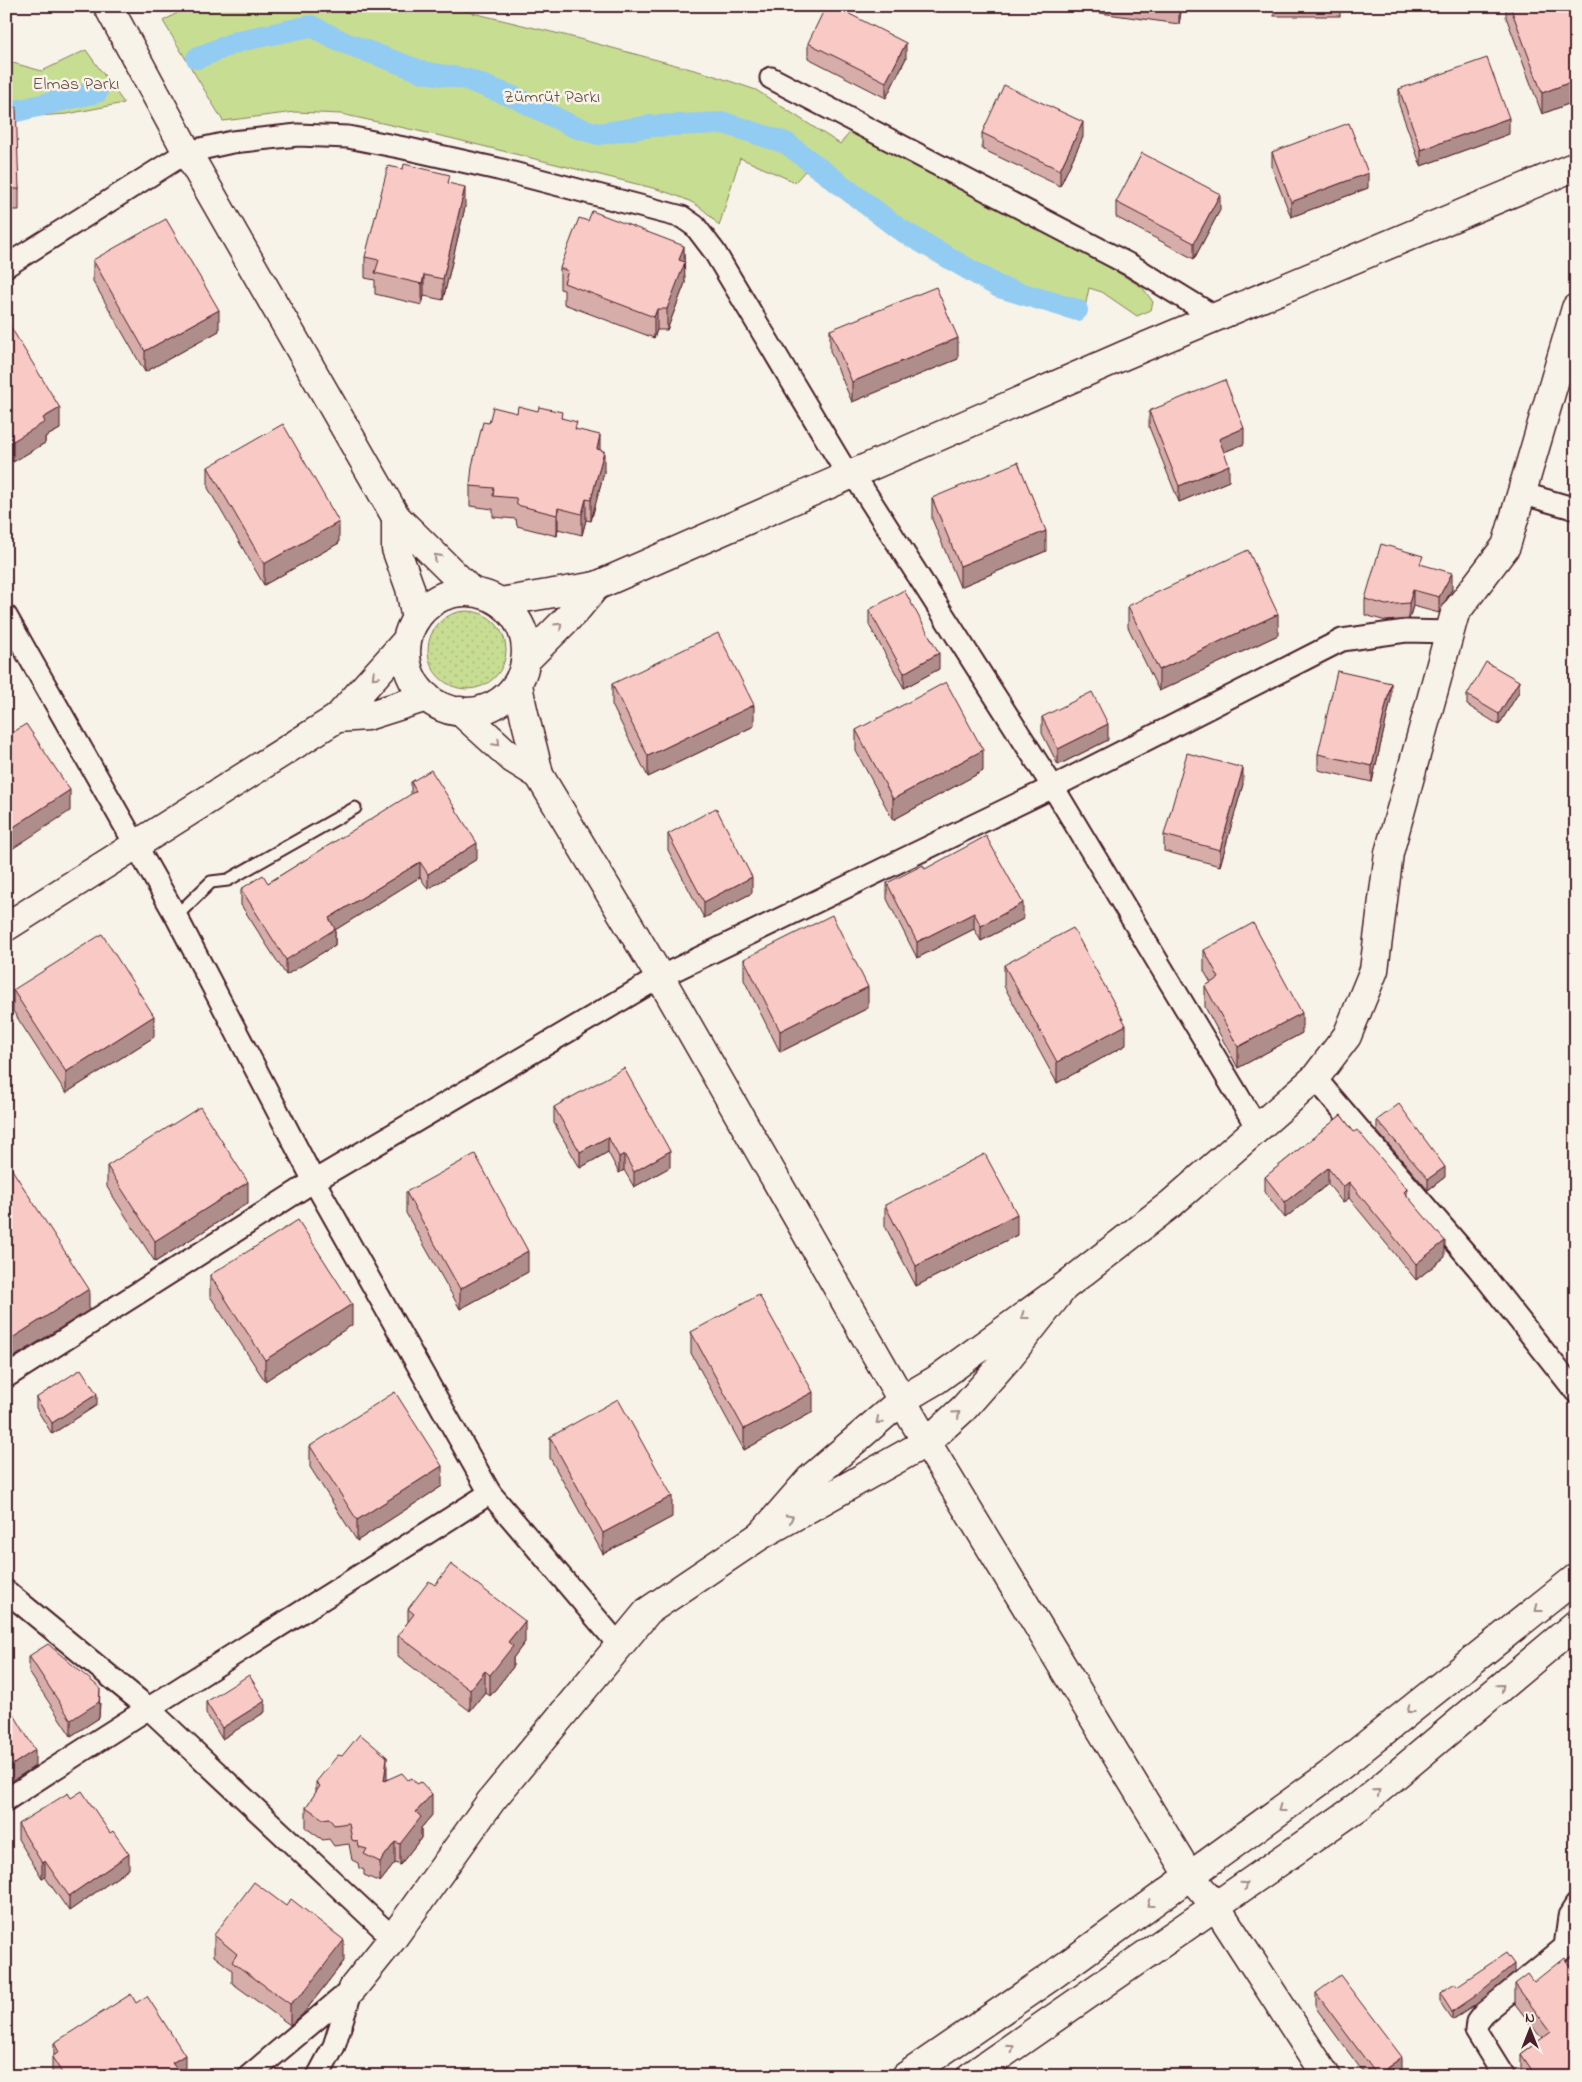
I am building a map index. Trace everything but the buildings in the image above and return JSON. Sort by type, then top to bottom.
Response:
[{"type":"street","points":[[108,6],[187,152],[396,517],[471,591],[500,602],[520,624],[525,639],[522,672],[522,712],[532,743],[539,776],[660,977],[902,1400],[1189,1875],[1216,1905],[1326,2076]]},
{"type":"street","points":[[771,78],[1132,266],[1216,317]]},
{"type":"street","points":[[6,266],[187,152],[232,142],[298,134],[348,137],[498,169],[682,217],[695,226],[714,251],[852,476],[1053,787],[1258,1129]]},
{"type":"street","points":[[500,602],[596,586],[1216,317],[1576,166]]},
{"type":"street","points":[[761,1534],[810,1479],[902,1400],[936,1380],[1064,1287],[1172,1203],[1315,1078],[1347,1036],[1374,970],[1389,853],[1455,613],[1506,546],[1576,308]]},
{"type":"street","points":[[1521,493],[1576,509]]},
{"type":"street","points":[[396,517],[396,549],[408,580],[411,629],[405,650],[408,670],[417,688],[432,702],[451,711],[472,712],[492,707],[509,695],[522,672],[596,586]]},
{"type":"street","points":[[6,927],[337,718],[411,629],[420,612],[436,599],[456,592],[471,591]]},
{"type":"street","points":[[6,616],[176,916],[314,1181],[490,1493],[619,1645]]},
{"type":"street","points":[[6,1377],[314,1181],[660,977],[1053,787],[1342,640],[1406,631],[1450,632]]},
{"type":"street","points":[[337,718],[367,716],[427,697]]},
{"type":"street","points":[[460,711],[513,759],[539,776]]},
{"type":"street","points":[[1315,1078],[1478,1268],[1576,1392]]},
{"type":"street","points":[[249,2076],[352,1989],[393,1938],[491,1801],[648,1611],[761,1534],[927,1442],[964,1408],[1008,1358],[1064,1287]]},
{"type":"street","points":[[6,1800],[147,1707],[254,1644],[490,1493]]},
{"type":"street","points":[[906,2076],[1049,1978],[1329,1775],[1576,1578]]},
{"type":"street","points":[[6,1591],[147,1707],[393,1938]]},
{"type":"street","points":[[971,2076],[1358,1807],[1576,1624]]},
{"type":"street","points":[[1504,2076],[1476,2031],[1477,2022],[1484,2013],[1565,1947],[1569,1916],[1576,1905]]},
{"type":"street","points":[[318,2076],[334,2046],[352,1989]]},
{"type":"lane","points":[[176,916],[211,882],[228,880],[355,808]]},
{"type":"green space","name":"Zümrüt Parkı","points":[[190,6],[444,6],[568,36],[709,74],[756,90],[840,144],[854,128],[929,173],[1041,227],[1142,287],[1153,302],[1151,310],[1137,316],[1102,292],[1089,288],[1083,317],[1003,293],[898,233],[805,171],[795,182],[740,158],[719,226],[698,206],[657,189],[450,138],[341,114],[295,112],[223,121],[163,21]]},
{"type":"green space","name":"Elmas Parkı","points":[[86,50],[124,103],[67,114],[6,118],[6,61],[42,71]]},
{"type":"green space","points":[[467,611],[482,614],[495,622],[503,635],[506,650],[503,665],[495,678],[482,686],[467,689],[452,686],[439,678],[431,665],[428,650],[431,635],[439,622],[452,614]]},
{"type":"waterway","points":[[197,58],[239,41],[311,26],[345,43],[423,72],[466,79],[516,98],[572,126],[598,134],[651,126],[724,123],[786,143],[899,229],[999,287],[1077,310]]},
{"type":"waterway","points":[[6,111],[12,112],[97,92]]}]
